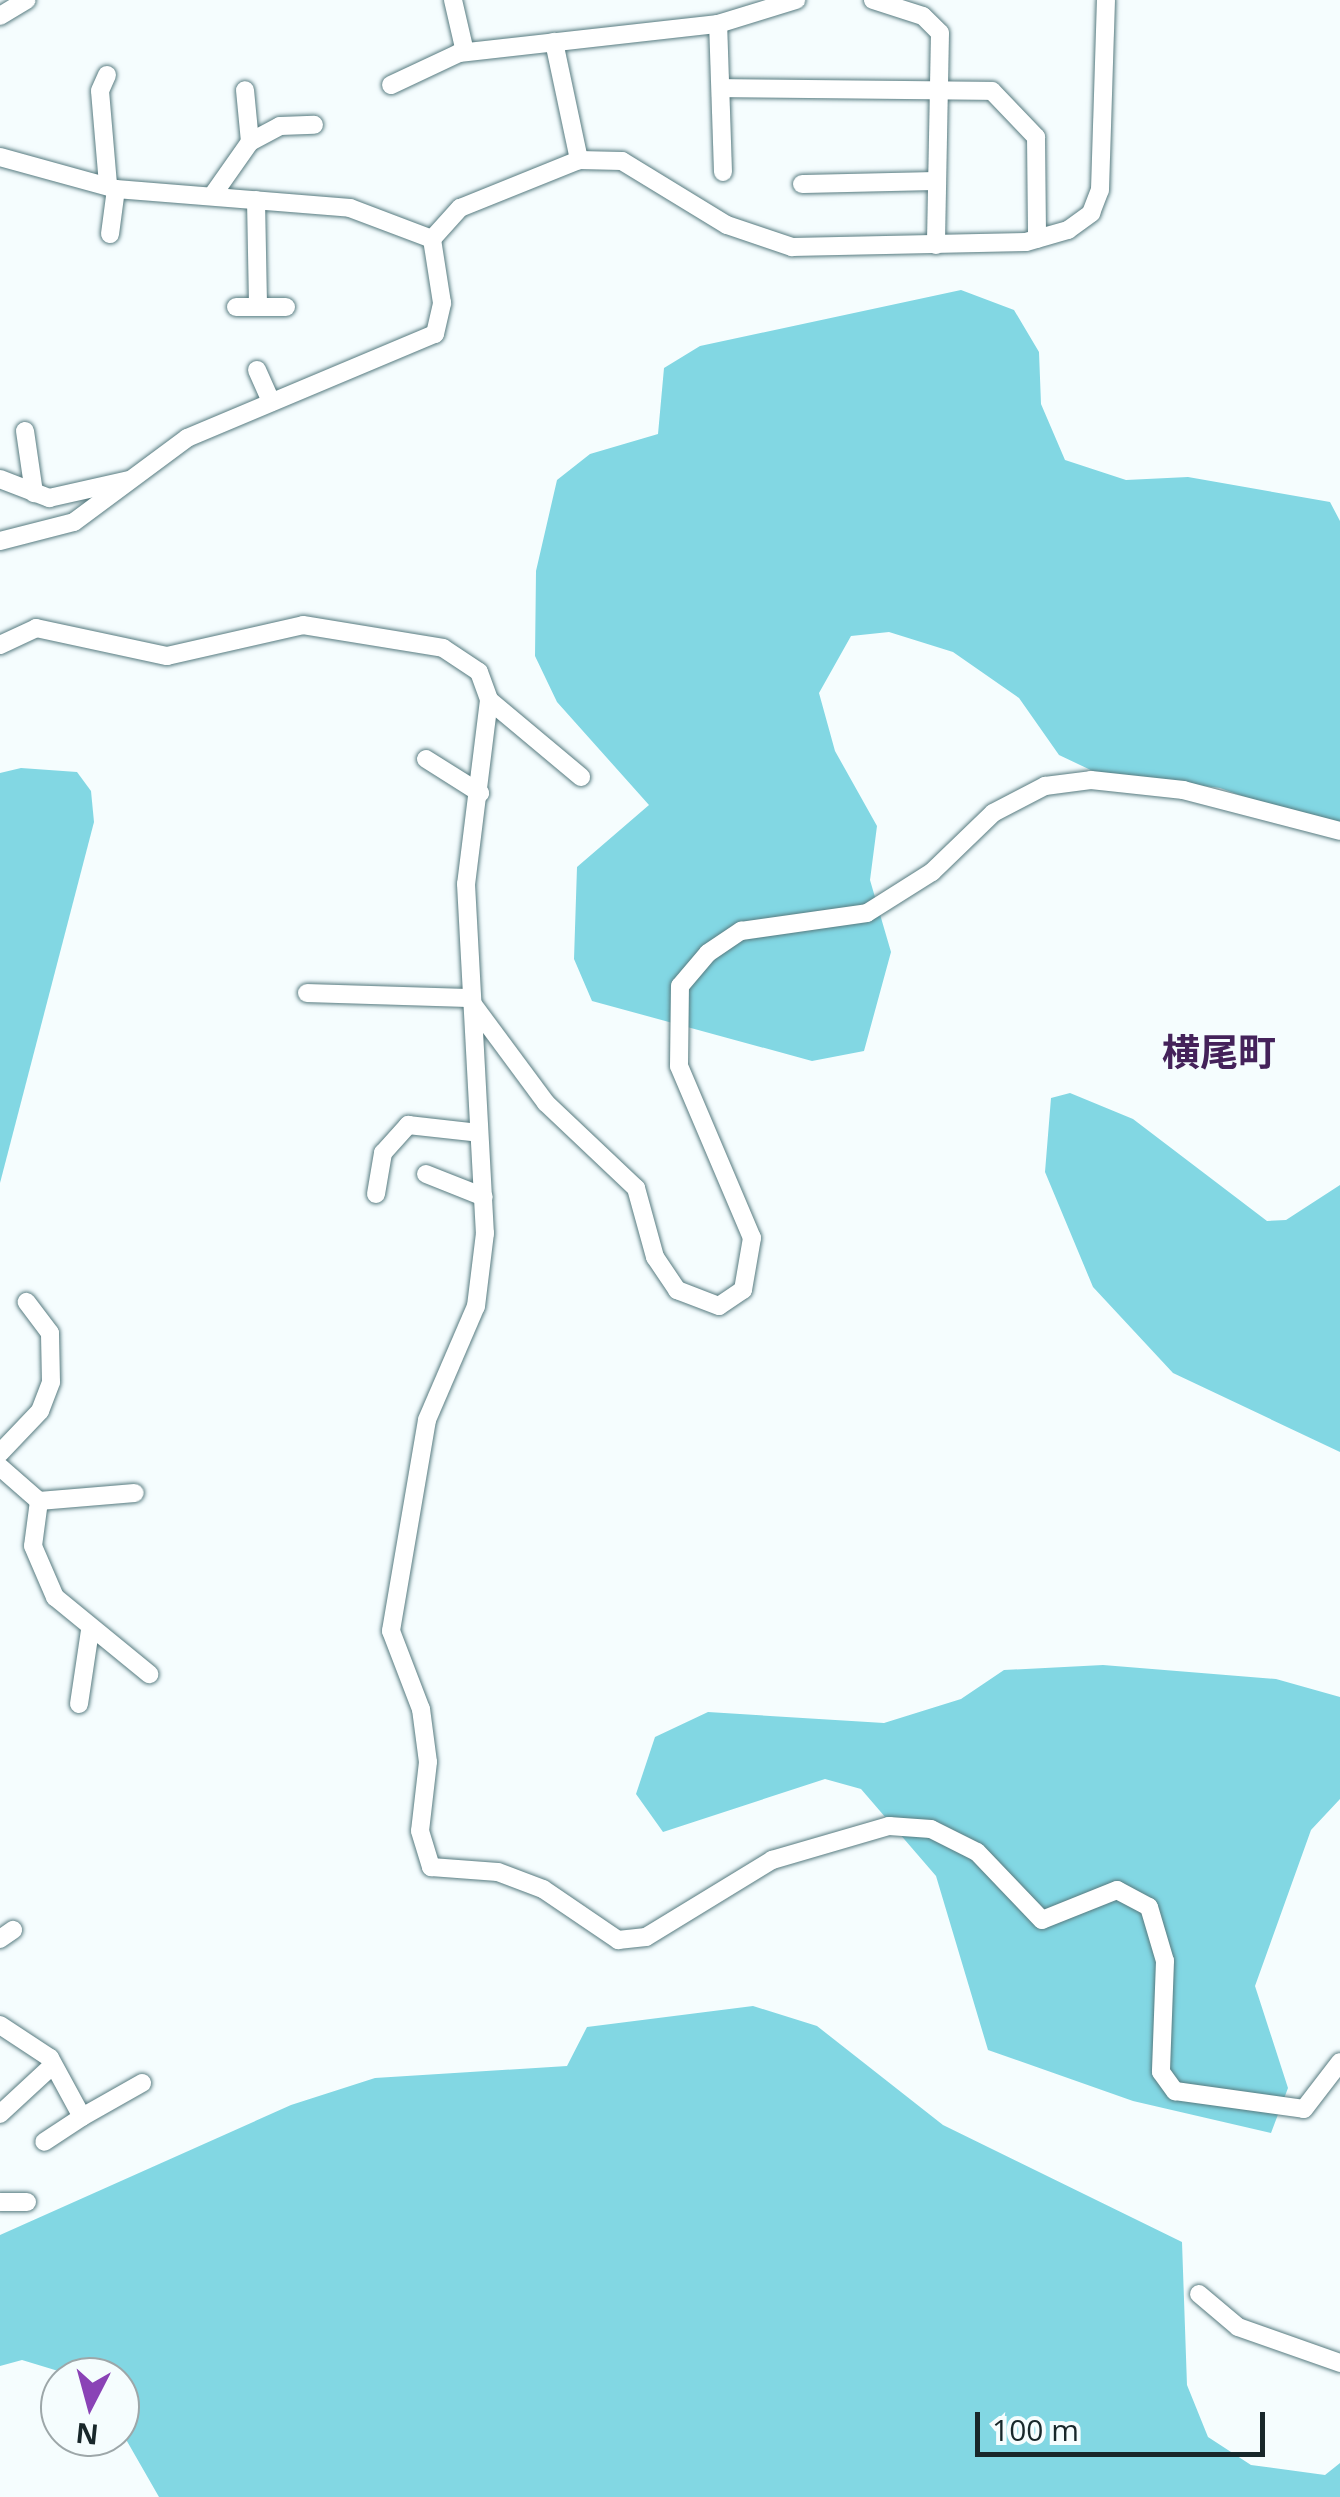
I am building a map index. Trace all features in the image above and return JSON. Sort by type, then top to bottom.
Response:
[{"type":"street","points":[[0,16],[26,0]]},
{"type":"street","points":[[453,0],[466,52]]},
{"type":"street","points":[[391,85],[466,52],[718,24],[796,0]]},
{"type":"street","points":[[872,0],[924,16],[940,33],[936,245]]},
{"type":"street","points":[[432,240],[460,208],[578,160],[622,161],[726,225],[792,247],[850,239],[936,245],[1037,239],[1091,213],[1100,190],[1106,0]]},
{"type":"street","points":[[718,24],[723,172]]},
{"type":"street","points":[[554,42],[578,160]]},
{"type":"street","points":[[108,75],[100,92],[112,187],[110,234]]},
{"type":"street","points":[[721,88],[992,90],[1036,137],[1037,239]]},
{"type":"street","points":[[244,90],[250,142]]},
{"type":"street","points":[[212,196],[250,142],[280,126],[314,125]]},
{"type":"street","points":[[0,157],[112,187],[350,208],[432,240]]},
{"type":"street","points":[[802,184],[937,181]]},
{"type":"street","points":[[256,200],[258,307]]},
{"type":"street","points":[[0,541],[74,522],[187,438],[435,334],[442,303],[432,240]]},
{"type":"street","points":[[236,307],[286,307]]},
{"type":"street","points":[[257,370],[271,402]]},
{"type":"street","points":[[24,431],[34,492]]},
{"type":"street","points":[[0,479],[49,498],[134,479]]},
{"type":"street","points":[[0,645],[36,628],[167,656],[303,625],[443,648],[479,672],[489,700],[466,884],[467,993],[484,1197],[476,1306],[427,1420],[393,1612],[422,1709],[428,1762],[420,1831],[431,1867],[498,1872],[543,1889],[618,1940],[646,1937],[772,1860],[889,1826],[931,1829],[977,1852],[1042,1920],[1117,1890],[1149,1907],[1166,1961],[1161,2072],[1175,2091],[1304,2108],[1340,2062]]},
{"type":"street","points":[[489,700],[581,777]]},
{"type":"street","points":[[426,759],[480,793]]},
{"type":"street","points":[[467,993],[477,1018],[546,1103],[636,1188],[655,1257],[677,1290],[719,1306],[743,1290],[752,1238],[680,1066],[680,986],[708,953],[741,931],[867,913],[932,872],[994,813],[1045,786],[1091,780],[1183,790],[1340,832]]},
{"type":"street","points":[[307,993],[467,993]]},
{"type":"street","points":[[376,1194],[382,1153],[408,1125],[479,1133]]},
{"type":"street","points":[[426,1174],[484,1197]]},
{"type":"street","points":[[0,1453],[40,1411],[51,1382],[50,1333],[28,1302]]},
{"type":"street","points":[[0,1467],[40,1502],[135,1494]]},
{"type":"street","points":[[40,1502],[33,1546],[55,1597],[90,1630],[148,1674]]},
{"type":"street","points":[[79,1704],[90,1630]]},
{"type":"street","points":[[0,2025],[54,2065],[82,2116]]},
{"type":"street","points":[[0,2114],[54,2065]]},
{"type":"street","points":[[44,2142],[142,2083]]},
{"type":"street","points":[[0,2202],[28,2202]]},
{"type":"street","points":[[1198,2294],[1238,2327],[1340,2363]]},
{"type":"shaded area","points":[[961,290],[1014,310],[1039,352],[1041,404],[1065,460],[1126,480],[1188,477],[1330,502],[1340,521],[1340,831],[1220,788],[1097,773],[1059,755],[1019,698],[953,652],[889,632],[851,636],[819,693],[835,751],[877,826],[870,880],[891,952],[864,1051],[812,1061],[592,1001],[574,959],[577,867],[649,805],[557,702],[535,656],[536,571],[557,480],[590,454],[658,434],[664,368],[700,346]]},
{"type":"shaded area","points":[[21,768],[77,772],[91,791],[94,822],[0,1183],[0,773]]},
{"type":"shaded area","points":[[1070,1093],[1133,1119],[1267,1221],[1286,1220],[1340,1185],[1340,1452],[1173,1373],[1093,1287],[1045,1172],[1051,1098]]},
{"type":"shaded area","points":[[1103,1665],[1276,1679],[1340,1697],[1340,1799],[1311,1830],[1255,1986],[1288,2088],[1271,2133],[1133,2101],[988,2050],[936,1876],[861,1789],[825,1779],[663,1832],[636,1794],[655,1737],[708,1712],[884,1723],[961,1699],[1004,1670]]},
{"type":"shaded area","points":[[753,2006],[817,2026],[943,2125],[1182,2242],[1187,2385],[1208,2437],[1251,2465],[1325,2475],[1340,2463],[1340,2497],[159,2497],[136,2457],[140,2457],[140,2357],[40,2357],[40,2365],[22,2360],[0,2366],[0,2235],[291,2105],[375,2078],[567,2066],[587,2027]]},
{"type":"district","name":"横尾町","points":[[1219,1052]]}]
